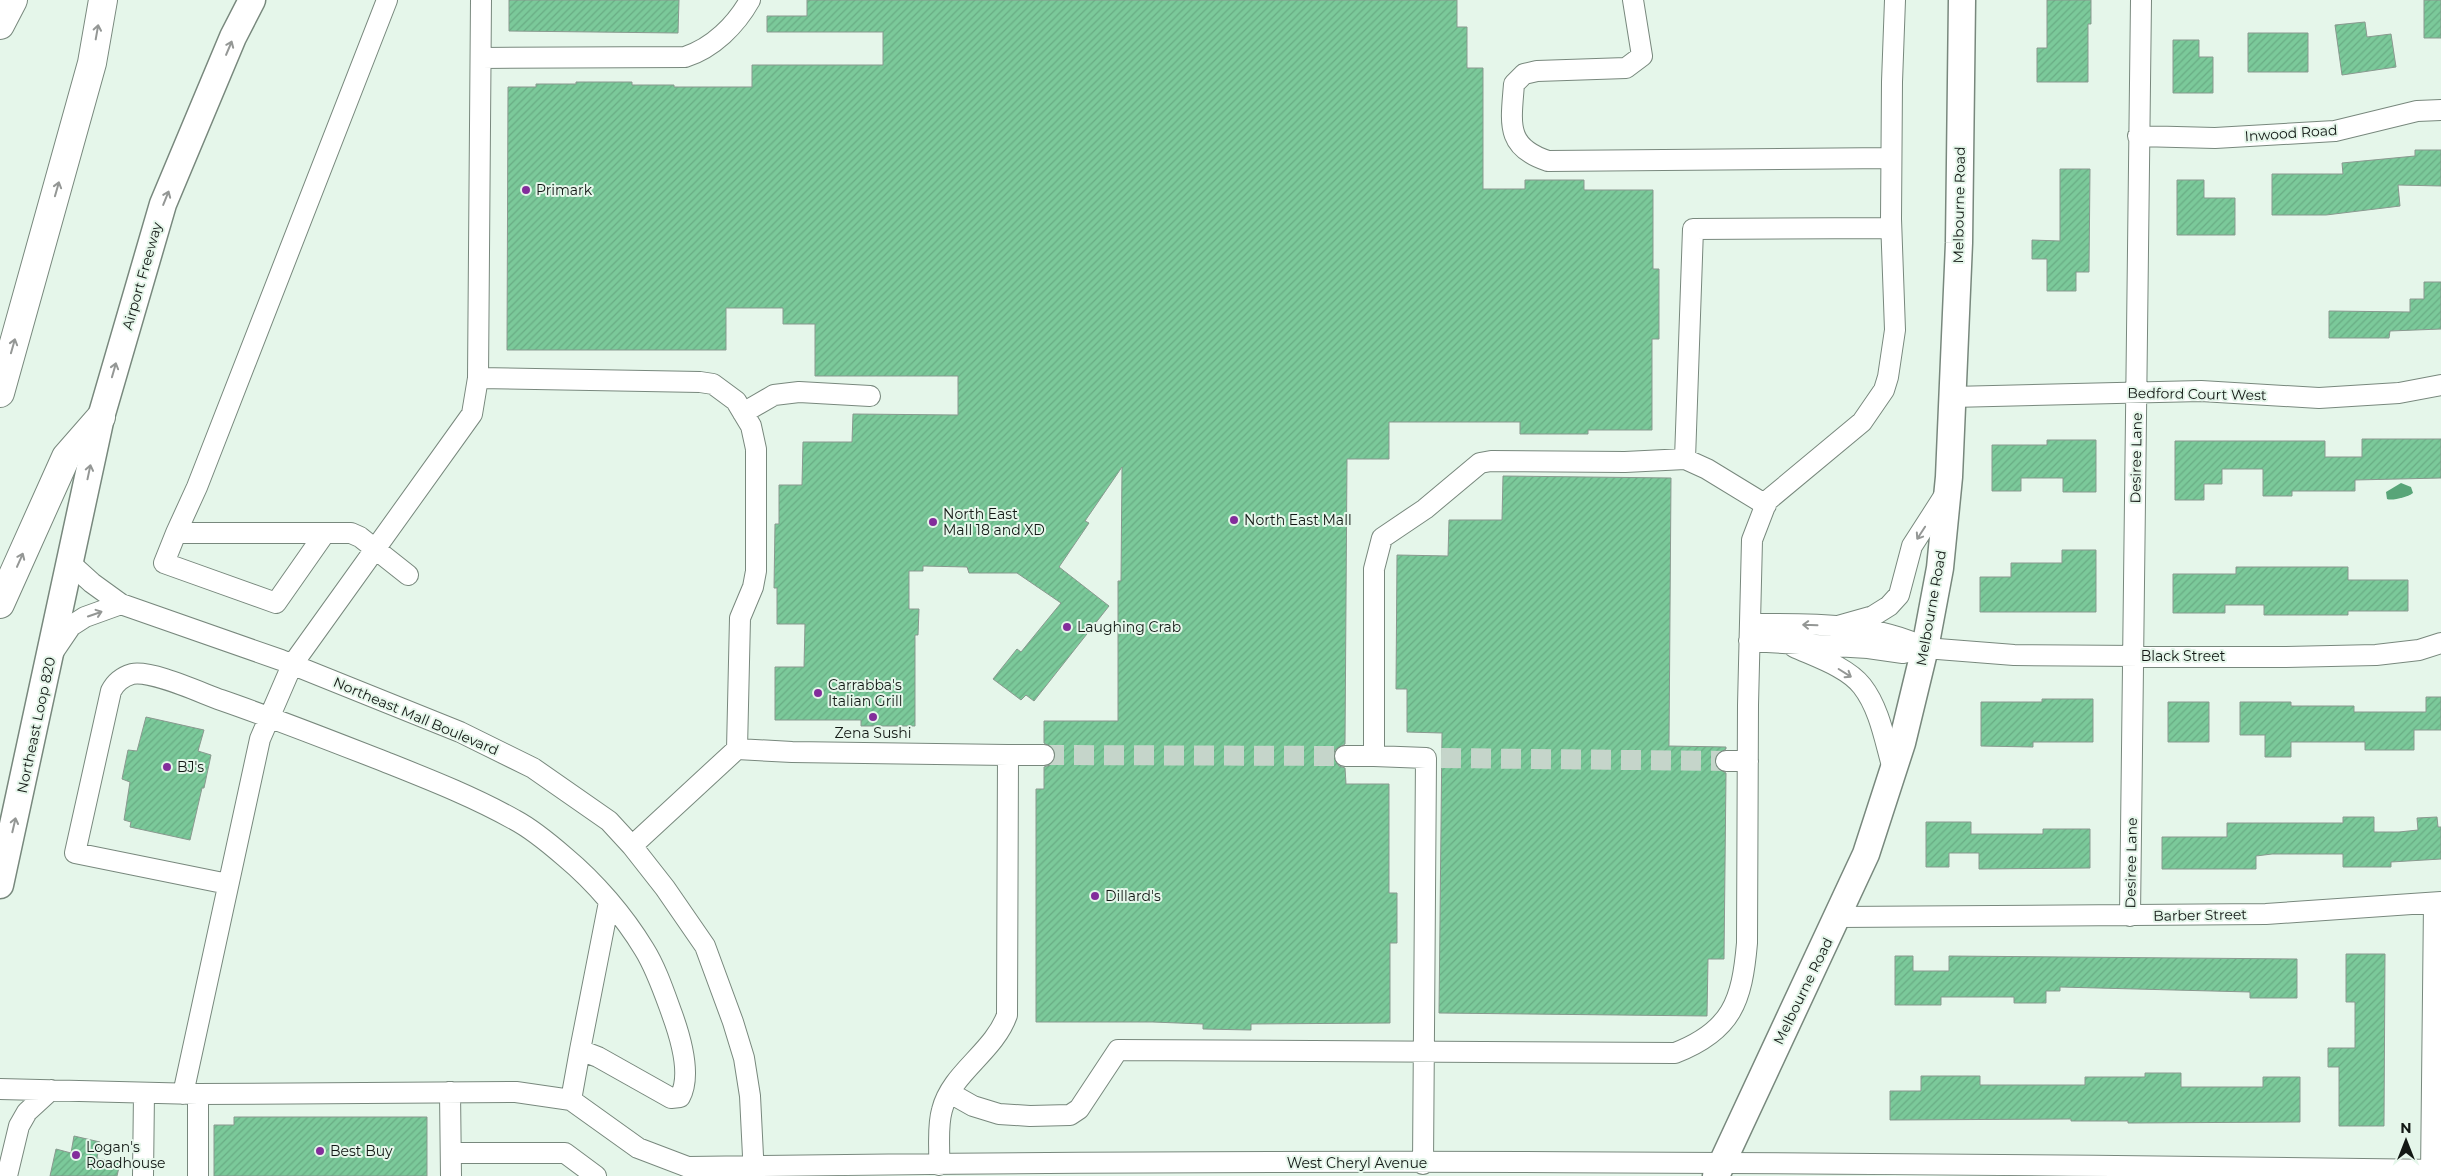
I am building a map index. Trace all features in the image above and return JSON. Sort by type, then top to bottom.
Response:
[{"type":"highway","points":[[0,25],[13,0]]},
{"type":"highway","points":[[0,393],[92,63],[103,0]]},
{"type":"highway","points":[[0,604],[66,457],[101,417]]},
{"type":"main road","name":"Airport Freeway","points":[[71,564],[101,417],[163,204],[234,36],[252,0]]},
{"type":"main road","name":"Melbourne Road","points":[[1718,1170],[1838,918],[1866,854],[1893,769],[1925,648],[1940,568],[1947,492],[1959,242],[1962,0]]},
{"type":"main road","name":"Northeast Loop 820","points":[[0,886],[71,564]]},
{"type":"street","points":[[326,533],[276,603],[164,563],[196,487],[387,0]]},
{"type":"street","points":[[198,1176],[191,1094],[228,884],[260,739],[292,664],[472,414],[478,378],[481,0]]},
{"type":"street","points":[[481,58],[685,57],[700,52],[720,37],[740,17],[750,0]]},
{"type":"street","points":[[1633,0],[1642,56],[1626,68],[1537,71],[1524,74],[1514,84],[1513,128],[1516,142],[1530,155],[1548,161],[1891,158]]},
{"type":"street","points":[[950,1093],[973,1106],[999,1114],[1030,1116],[1070,1115],[1079,1109],[1118,1050],[1675,1053],[1695,1045],[1716,1030],[1738,1001],[1745,969],[1749,886],[1749,633],[1752,540],[1768,501],[1862,422],[1884,390],[1890,369],[1895,330],[1891,228],[1891,158],[1895,0]]},
{"type":"street","name":"Desiree Lane","points":[[2130,916],[2141,0]]},
{"type":"street","name":"Inwood Road","points":[[2138,136],[2215,138],[2335,131],[2417,111],[2441,110]]},
{"type":"street","points":[[1685,459],[1692,230],[1891,228]]},
{"type":"street","points":[[478,378],[700,382],[713,384],[736,401],[751,426],[756,449],[756,551],[753,587],[740,618],[737,749]]},
{"type":"street","name":"Bedford Court West","points":[[1952,397],[2201,391],[2319,398],[2398,393],[2441,385]]},
{"type":"street","points":[[743,412],[774,395],[800,392],[870,396]]},
{"type":"street","points":[[1374,756],[1374,569],[1382,538],[1425,509],[1480,463],[1491,461],[1625,462],[1685,459],[1707,469],[1766,505]]},
{"type":"street","points":[[1749,633],[1834,627],[1873,616],[1889,606],[1899,595],[1912,546],[1947,492]]},
{"type":"street","points":[[176,533],[351,533],[408,575]]},
{"type":"street","name":"Northeast Mall Boulevard","points":[[71,564],[121,604],[292,664],[460,732],[533,768],[590,805],[609,820],[665,888],[705,946],[744,1058],[750,1096],[754,1171]]},
{"type":"street","points":[[51,656],[71,626],[85,617],[121,604]]},
{"type":"street","points":[[1834,627],[1905,637],[1925,648]]},
{"type":"street","points":[[1749,633],[1786,643],[1841,670],[1861,685],[1879,720],[1893,769]]},
{"type":"street","points":[[1786,643],[1868,648],[1903,653],[1925,648]]},
{"type":"street","name":"Black Street","points":[[1925,648],[2014,655],[2285,657],[2376,655],[2419,650],[2441,643]]},
{"type":"street","points":[[228,884],[75,853],[111,691],[122,678],[132,674],[143,674],[269,715],[459,792],[517,821],[566,857],[609,902],[645,950],[681,1039],[684,1089],[680,1097],[671,1098],[598,1057],[580,1050]]},
{"type":"street","points":[[632,846],[737,749],[1044,755]]},
{"type":"street","points":[[940,1164],[942,1109],[950,1093],[996,1038],[1007,1015],[1008,755]]},
{"type":"street","points":[[1345,756],[1434,758],[1423,1051],[1423,1164]]},
{"type":"street","points":[[1726,761],[1748,761]]},
{"type":"street","points":[[0,1089],[191,1094],[516,1092],[571,1100],[609,902]]},
{"type":"street","points":[[2434,1172],[2437,903]]},
{"type":"street","name":"Barber Street","points":[[1838,918],[2266,914],[2437,903]]},
{"type":"street","points":[[7,1176],[19,1126],[26,1112],[51,1090]]},
{"type":"street","points":[[450,1092],[451,1176]]},
{"type":"street","points":[[143,1176],[144,1093]]},
{"type":"street","name":"West Cheryl Avenue","points":[[571,1100],[638,1148],[688,1167],[754,1171],[940,1164],[1025,1170],[1356,1169],[1423,1164],[1583,1170],[2434,1172]]},
{"type":"street","points":[[451,1153],[565,1153],[596,1176]]},
{"type":"shaded area","points":[[2401,483],[2411,487],[2413,493],[2400,498],[2387,499],[2386,492]]},
{"type":"building","points":[[509,0],[679,0],[678,33],[509,31]]},
{"type":"building","name":"North East Mall","points":[[807,0],[1457,0],[1457,27],[1467,27],[1467,68],[1483,68],[1483,189],[1525,189],[1525,180],[1584,180],[1584,190],[1653,190],[1653,269],[1659,269],[1659,339],[1652,339],[1652,430],[1588,430],[1588,434],[1520,434],[1520,422],[1389,422],[1389,459],[1347,459],[1345,744],[1335,750],[1333,756],[1339,766],[1345,768],[1346,784],[1389,784],[1389,893],[1397,893],[1397,943],[1390,943],[1390,1023],[1251,1024],[1251,1030],[1203,1029],[1203,1024],[1153,1022],[1036,1022],[1036,789],[1044,789],[1044,767],[1050,765],[1056,755],[1054,749],[1044,743],[1044,721],[1118,721],[1118,581],[1121,581],[1122,467],[1085,521],[1089,523],[1059,567],[1109,606],[1034,701],[1026,695],[1021,700],[993,679],[1017,649],[1021,652],[1061,603],[1017,573],[969,573],[967,567],[923,566],[923,571],[909,571],[909,609],[919,609],[918,635],[915,635],[915,726],[861,726],[861,720],[775,720],[775,667],[804,667],[805,624],[777,624],[777,588],[774,588],[775,524],[779,524],[779,485],[802,485],[803,442],[852,442],[853,414],[958,415],[958,376],[815,376],[815,324],[783,324],[783,308],[726,308],[726,350],[507,350],[508,87],[536,87],[536,84],[576,84],[576,82],[632,82],[632,85],[674,85],[674,87],[752,87],[752,65],[883,65],[883,32],[767,32],[767,16],[807,16]]},
{"type":"building","points":[[2047,0],[2091,0],[2091,24],[2088,24],[2088,82],[2037,82],[2037,48],[2047,48]]},
{"type":"building","points":[[2424,0],[2441,0],[2441,38],[2424,38]]},
{"type":"building","points":[[2365,22],[2367,37],[2391,34],[2396,67],[2342,75],[2335,25]]},
{"type":"building","points":[[2248,33],[2308,33],[2308,72],[2248,72]]},
{"type":"building","points":[[2173,40],[2199,40],[2199,57],[2213,57],[2213,93],[2173,93]]},
{"type":"building","points":[[2415,150],[2441,150],[2441,186],[2398,185],[2400,206],[2326,215],[2272,215],[2272,174],[2343,174],[2342,163],[2415,156]]},
{"type":"building","points":[[2060,169],[2090,169],[2089,272],[2076,272],[2076,291],[2047,291],[2047,259],[2032,259],[2032,240],[2060,241]]},
{"type":"building","points":[[2177,180],[2204,180],[2204,198],[2235,198],[2235,235],[2177,235]]},
{"type":"building","points":[[2424,282],[2441,282],[2441,329],[2390,331],[2389,338],[2329,338],[2329,311],[2410,312],[2410,299],[2424,299]]},
{"type":"building","points":[[2362,439],[2441,439],[2441,478],[2355,480],[2355,491],[2292,491],[2292,496],[2263,496],[2263,469],[2222,469],[2222,484],[2204,484],[2204,500],[2175,500],[2175,441],[2325,441],[2325,457],[2362,457]]},
{"type":"building","points":[[2047,440],[2096,440],[2096,492],[2063,492],[2063,478],[2021,478],[2021,491],[1992,491],[1992,445],[2047,445]]},
{"type":"building","points":[[1503,476],[1671,478],[1669,746],[1726,747],[1726,749],[1716,755],[1714,761],[1716,767],[1726,773],[1724,959],[1708,959],[1707,1016],[1439,1013],[1442,733],[1407,732],[1407,689],[1396,689],[1397,555],[1448,556],[1449,520],[1502,520]]},
{"type":"building","points":[[2062,550],[2096,550],[2096,612],[1980,612],[1980,577],[2011,577],[2011,563],[2062,563]]},
{"type":"building","points":[[2236,567],[2348,567],[2348,580],[2408,580],[2408,611],[2348,611],[2348,615],[2264,615],[2264,605],[2225,605],[2225,613],[2173,613],[2173,574],[2236,574]]},
{"type":"building","points":[[2426,697],[2441,697],[2441,730],[2414,730],[2414,750],[2365,750],[2365,742],[2291,742],[2291,757],[2265,757],[2265,735],[2240,735],[2240,702],[2291,702],[2291,706],[2354,706],[2354,712],[2426,712]]},
{"type":"building","points":[[2042,699],[2093,699],[2093,742],[2033,742],[2033,747],[1981,746],[1981,702],[2042,702]]},
{"type":"building","points":[[2168,702],[2209,702],[2209,742],[2168,742]]},
{"type":"building","name":"BJ's","points":[[146,717],[204,730],[198,751],[211,755],[190,840],[130,827],[131,822],[124,820],[130,782],[122,779],[128,750],[137,751]]},
{"type":"building","points":[[2343,817],[2374,817],[2374,832],[2399,832],[2418,830],[2417,818],[2437,817],[2438,827],[2441,827],[2441,859],[2391,862],[2391,867],[2343,867],[2343,854],[2272,854],[2256,856],[2256,869],[2162,869],[2162,837],[2227,837],[2227,823],[2343,823]]},
{"type":"building","points":[[1926,822],[1971,822],[1971,834],[2043,834],[2043,829],[2090,829],[2090,868],[1979,869],[1979,853],[1949,853],[1949,867],[1926,867]]},
{"type":"building","points":[[2346,954],[2385,954],[2384,1126],[2339,1126],[2339,1067],[2328,1067],[2328,1048],[2355,1048],[2355,1002],[2346,1002]]},
{"type":"building","points":[[1895,956],[1913,956],[1913,971],[1949,971],[1949,956],[2297,959],[2297,998],[2250,998],[2250,992],[2060,987],[2060,991],[2046,991],[2046,1003],[2014,1003],[2014,997],[1941,997],[1941,1005],[1895,1005]]},
{"type":"building","points":[[2145,1073],[2181,1073],[2181,1087],[2263,1087],[2263,1077],[2300,1077],[2300,1122],[2128,1123],[2128,1121],[2071,1121],[2071,1119],[1890,1120],[1890,1091],[1921,1091],[1921,1076],[1980,1076],[1980,1085],[2085,1085],[2085,1077],[2145,1077]]},
{"type":"building","name":"Best Buy","points":[[234,1117],[427,1117],[427,1176],[214,1176],[214,1125],[234,1125]]},
{"type":"building","name":"Logan's Roadhouse","points":[[74,1136],[100,1142],[97,1158],[120,1163],[117,1176],[50,1176],[56,1149],[71,1153]]},
{"type":"tunnel","points":[[1044,755],[1345,756]]},
{"type":"tunnel","points":[[1441,758],[1726,761]]},
{"type":"place","name":"Primark","points":[[526,190]]},
{"type":"place","name":"North East Mall","points":[[1234,520]]},
{"type":"place","name":"North East Mall 18 and XD","points":[[933,522]]},
{"type":"place","name":"Laughing Crab","points":[[1067,627]]},
{"type":"place","name":"Carrabba's Italian Grill","points":[[818,693]]},
{"type":"place","name":"Zena Sushi","points":[[873,717]]},
{"type":"place","name":"BJ's","points":[[167,767]]},
{"type":"place","name":"Dillard's","points":[[1095,896]]},
{"type":"place","name":"Best Buy","points":[[320,1151]]},
{"type":"place","name":"Logan's Roadhouse","points":[[76,1155]]}]
